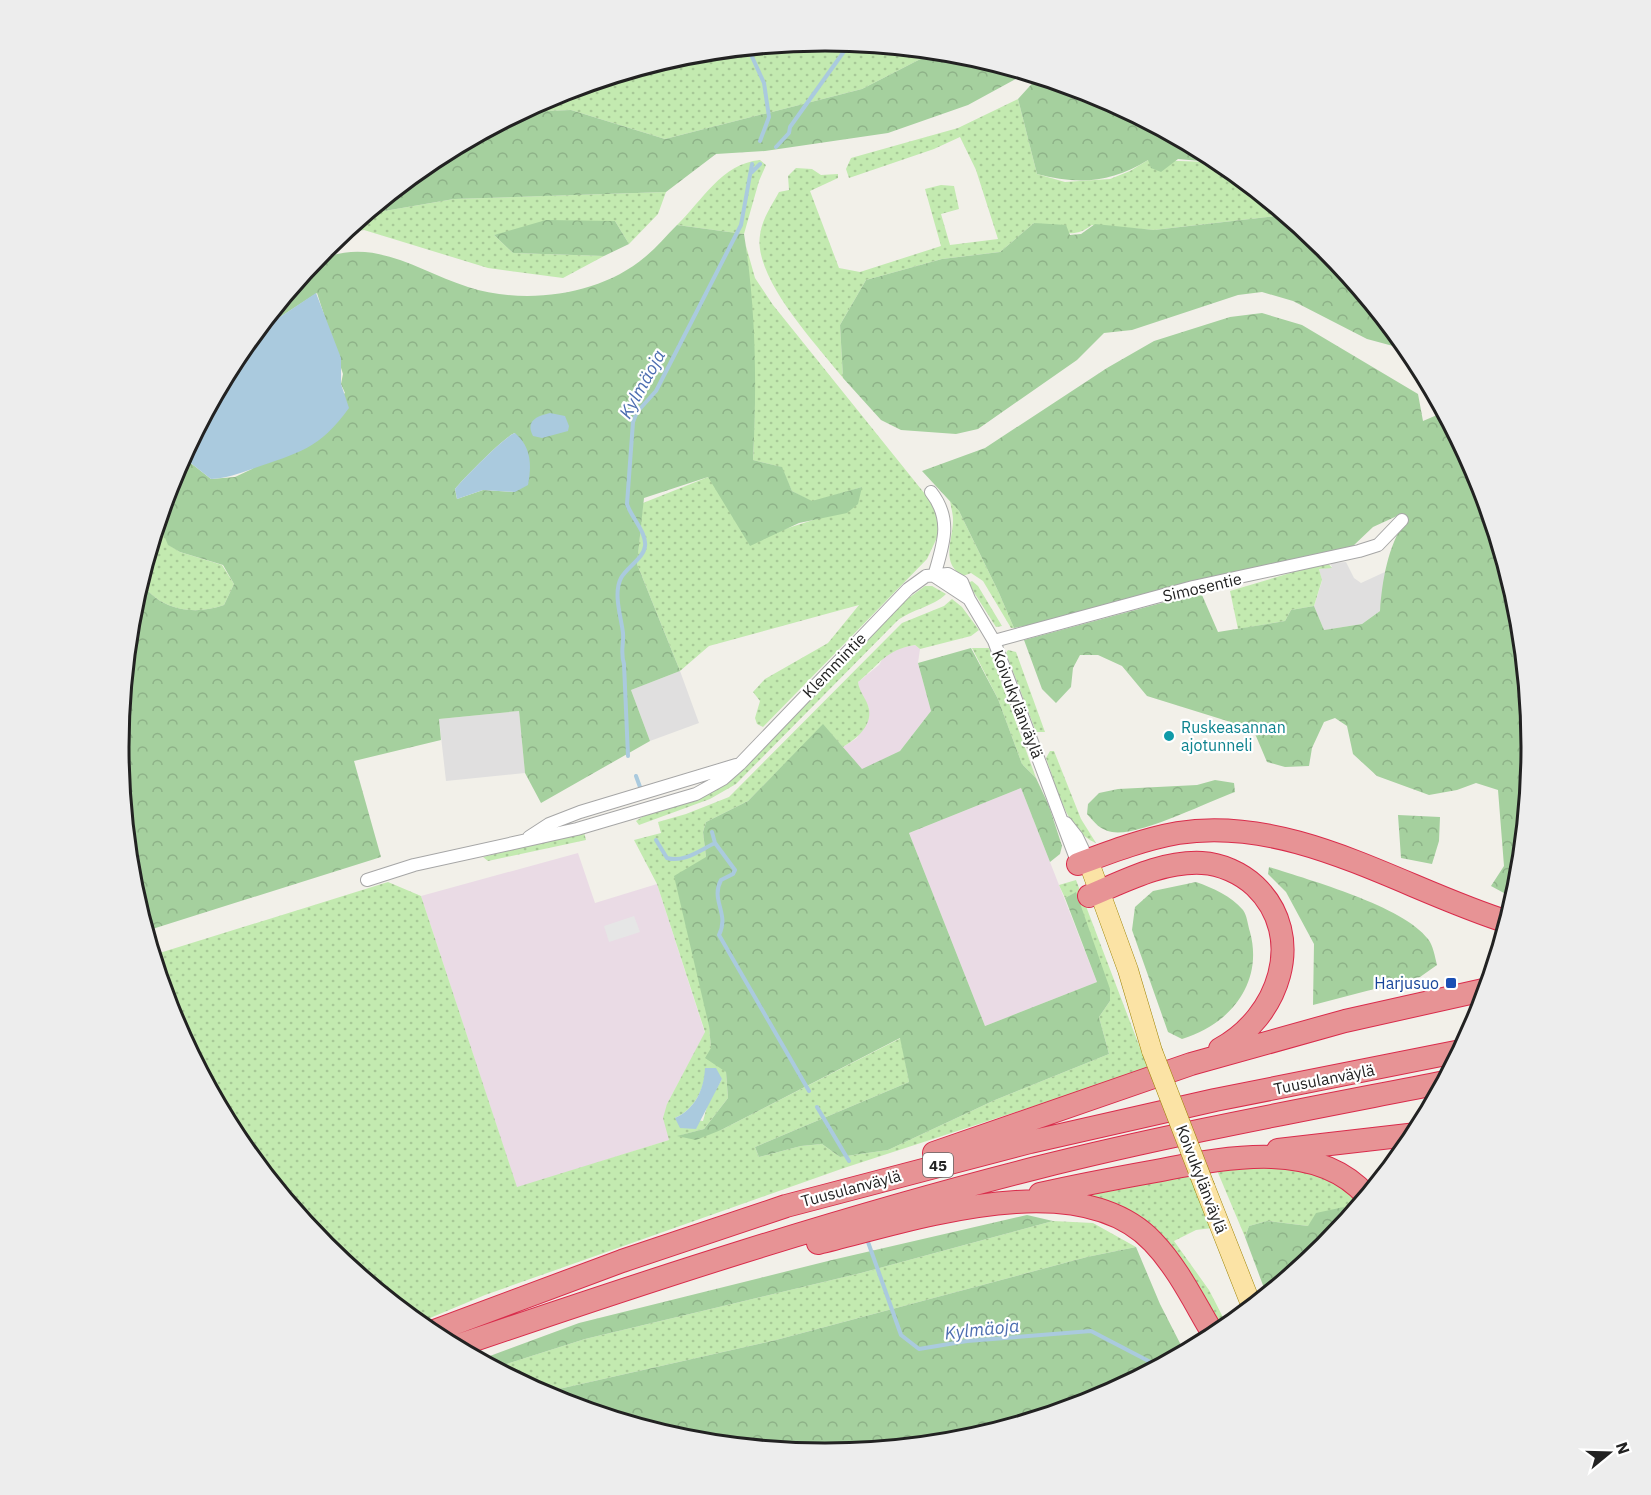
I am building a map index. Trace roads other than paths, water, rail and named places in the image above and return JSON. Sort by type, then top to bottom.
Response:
[{"type":"highway","points":[[1083,862],[1177,833],[1202,831],[1261,835],[1318,849],[1456,905],[1500,919]]},
{"type":"highway","points":[[1094,894],[1147,872],[1178,864],[1204,863],[1229,869],[1247,878],[1263,894],[1274,910],[1283,949],[1281,971],[1265,1010],[1236,1040],[1191,1064]]},
{"type":"highway","points":[[786,1206],[1191,1064],[1345,1021],[1477,991]]},
{"type":"highway","name":"Tuusulanväylä","points":[[441,1328],[622,1261],[786,1206],[1030,1142],[1215,1100],[1451,1054]]},
{"type":"highway","name":"Tuusulanväylä","points":[[465,1343],[760,1245],[1037,1168],[1226,1125],[1435,1084]]},
{"type":"highway","points":[[633,1286],[1003,1202],[1232,1157],[1404,1136]]},
{"type":"highway","points":[[1232,1157],[1288,1159],[1312,1163],[1336,1171],[1355,1182],[1362,1191]]},
{"type":"highway","points":[[1003,1202],[1044,1200],[1078,1204],[1129,1222],[1153,1241],[1172,1266],[1210,1328]]},
{"type":"main road","name":"Koivukylänväylä","points":[[1083,862],[1118,974],[1152,1051],[1249,1301]]},
{"type":"street","points":[[932,492],[944,513],[947,527],[934,576]]},
{"type":"street","name":"Simosentie","points":[[994,641],[1193,587],[1359,552],[1378,545],[1402,520]]},
{"type":"street","name":"Koivukylänväylä","points":[[934,576],[948,574],[962,582],[969,599],[994,641],[1058,812],[1077,837],[1083,862]]},
{"type":"street","name":"Klemmintie","points":[[367,880],[414,866],[526,839],[549,824],[580,812],[740,764],[908,589],[926,576],[934,576]]},
{"type":"water","points":[[316,293],[341,358],[341,384],[349,408],[328,433],[295,454],[237,474],[211,479],[190,463],[222,399],[277,319]]},
{"type":"water","points":[[550,413],[565,416],[569,426],[568,431],[542,438],[533,436],[531,423]]},
{"type":"water","points":[[515,433],[524,444],[529,456],[528,485],[515,492],[483,490],[457,499],[455,489],[459,484],[494,449]]},
{"type":"water","points":[[705,1068],[716,1068],[722,1079],[696,1129],[680,1128],[675,1118],[688,1109],[697,1098],[703,1084]]},
{"type":"waterway","name":"Kylmäoja","points":[[776,147],[789,133],[790,127],[844,51]]},
{"type":"waterway","name":"Kylmäoja","points":[[751,55],[764,83],[769,117],[760,141]]},
{"type":"waterway","name":"Kylmäoja","points":[[628,756],[622,656],[623,633],[618,591],[621,578],[642,555],[645,546],[644,536],[627,504],[633,422],[637,412],[656,391],[741,225],[752,164]]},
{"type":"waterway","name":"Kylmäoja","points":[[752,172],[760,164]]},
{"type":"waterway","name":"Kylmäoja","points":[[636,776],[640,787]]},
{"type":"waterway","points":[[712,832],[715,843]]},
{"type":"waterway","name":"Kylmäoja","points":[[656,840],[667,858],[673,859],[692,855],[715,843],[735,870],[733,874],[721,880],[718,887],[722,920],[719,935],[809,1091]]},
{"type":"waterway","name":"Kylmäoja","points":[[817,1107],[849,1161]]},
{"type":"waterway","name":"Kylmäoja","points":[[868,1242],[901,1335],[919,1349],[967,1341],[1091,1331],[1152,1363]]},
{"type":"place","name":"Ruskeasannan ajotunneli","points":[[1169,736]]},
{"type":"place","name":"Harjusuo","points":[[1451,983]]}]
